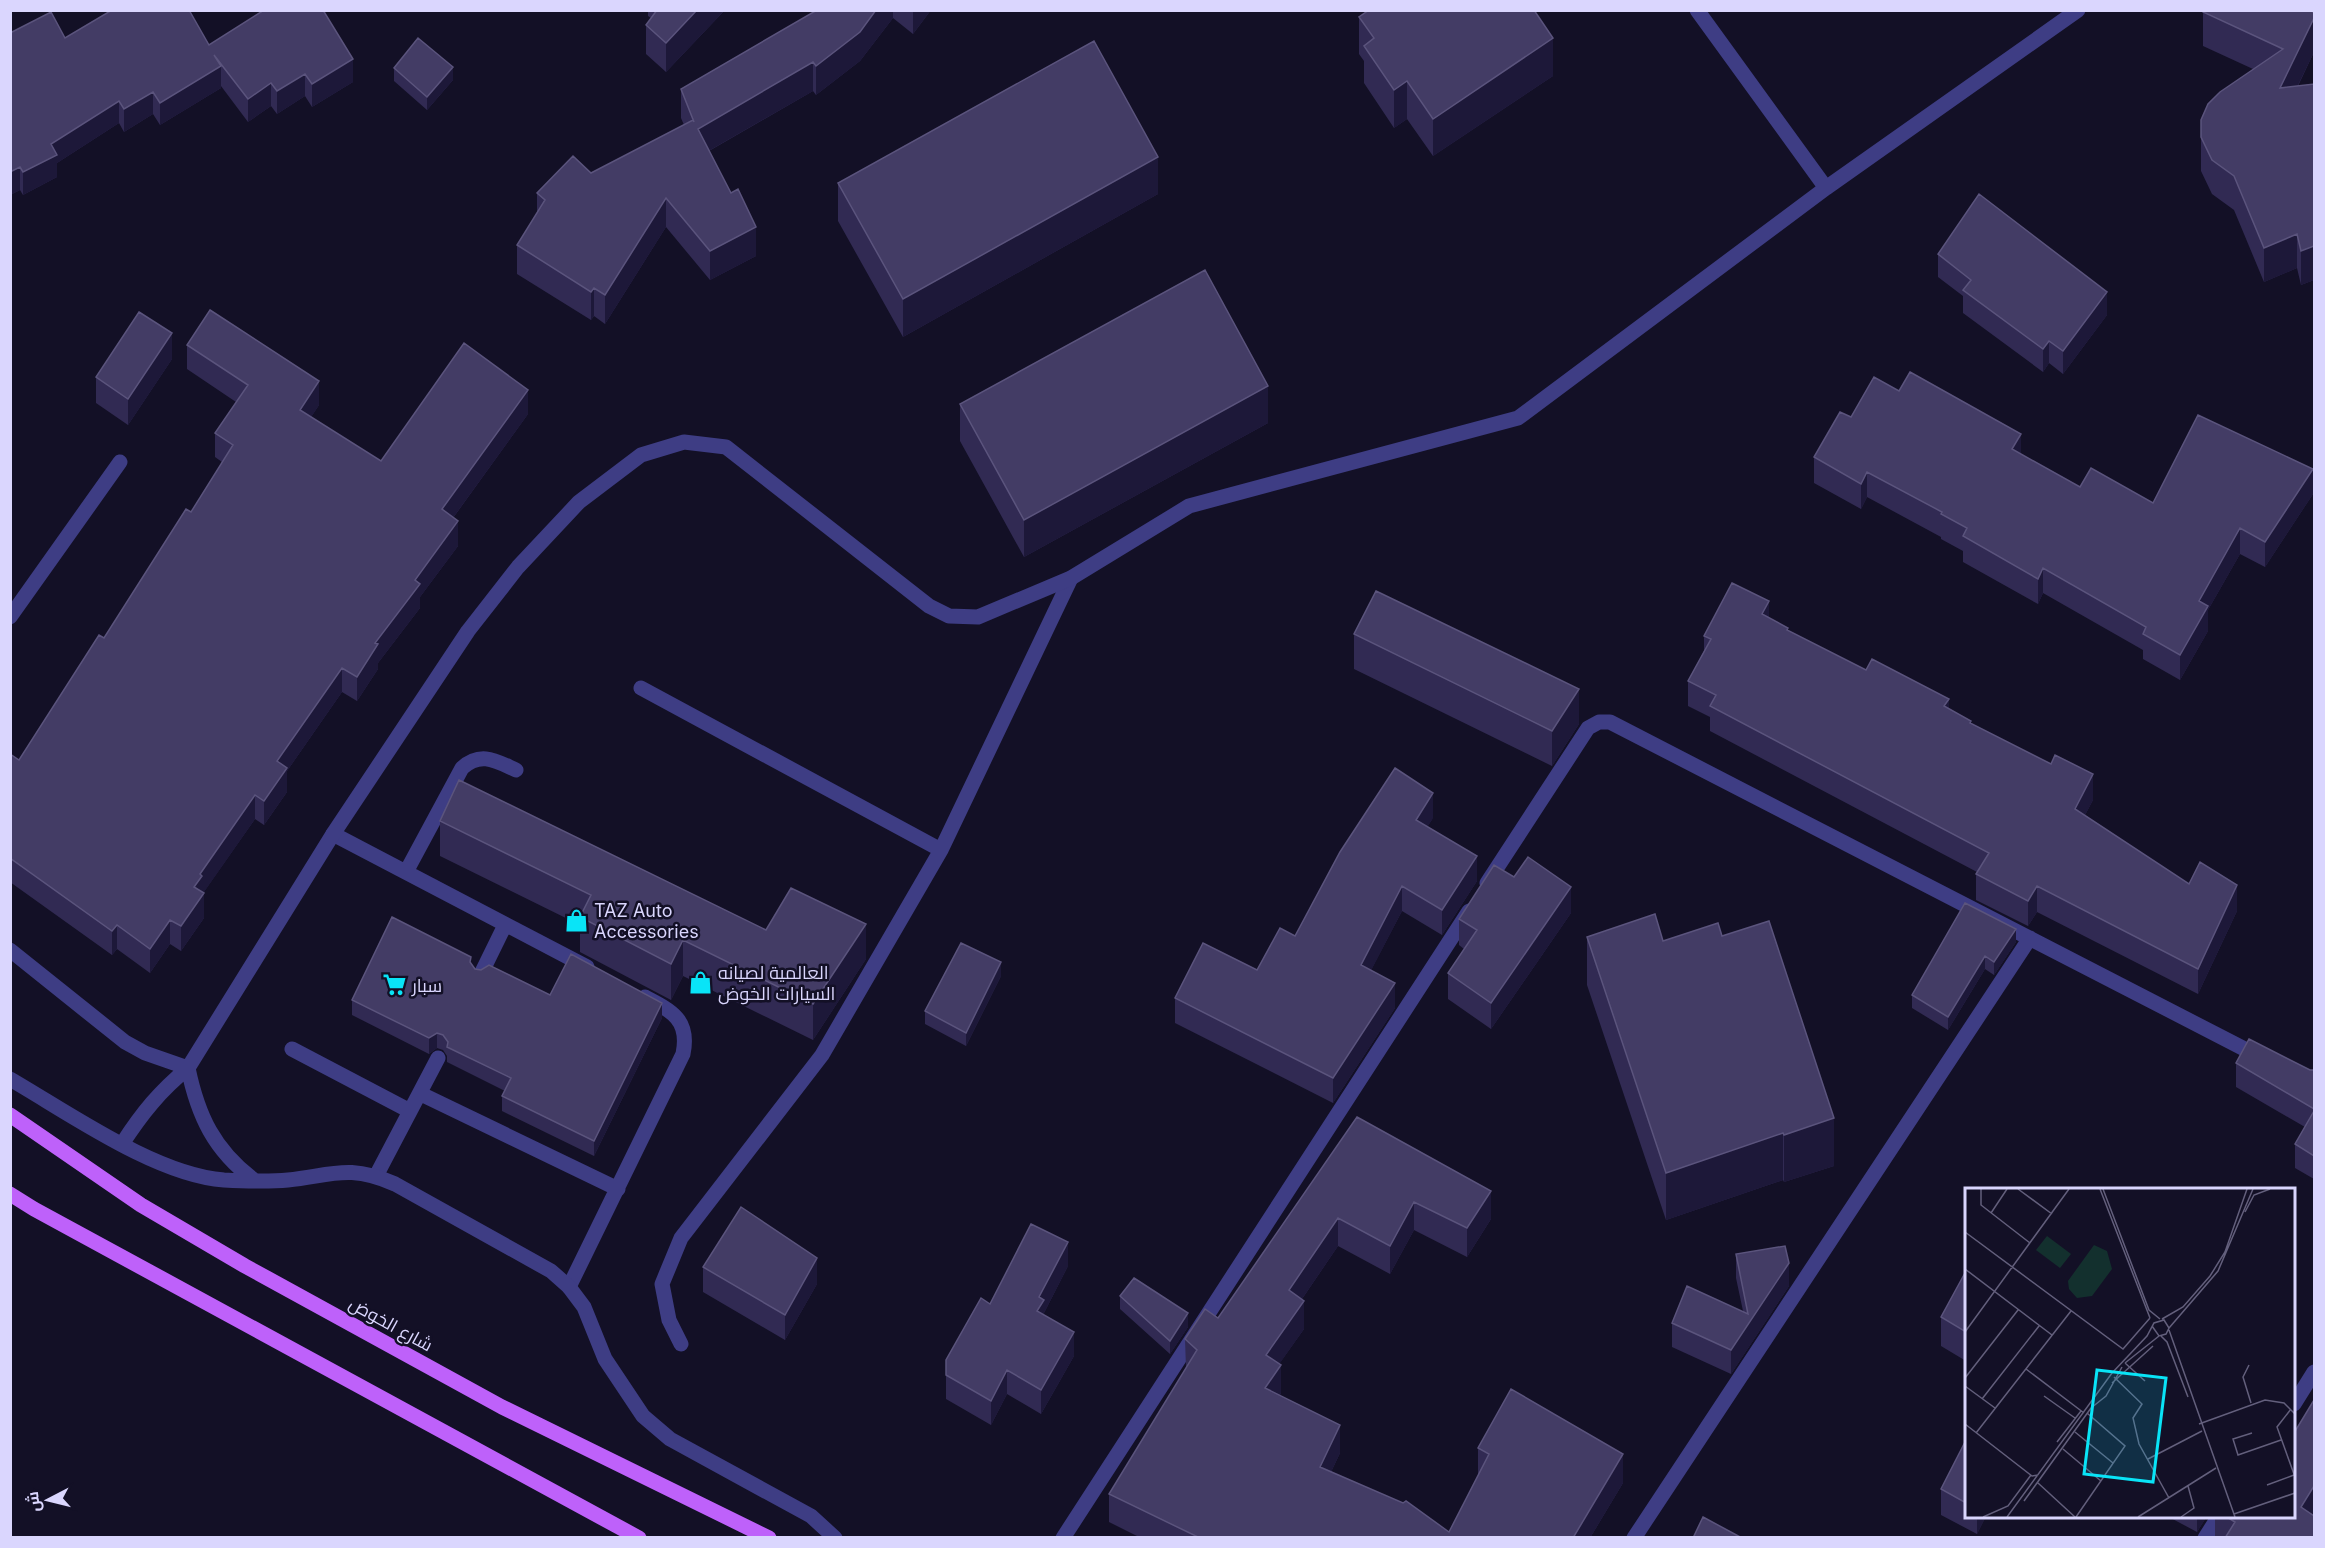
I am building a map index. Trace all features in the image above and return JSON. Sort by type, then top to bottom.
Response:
[{"type":"main road","name":"شارع الخوض","points":[[10,1115],[141,1205],[245,1266],[502,1407],[769,1538]]},
{"type":"main road","points":[[10,1194],[639,1538]]},
{"type":"street","points":[[1697,10],[1826,189]]},
{"type":"street","points":[[122,1144],[140,1116],[162,1090],[188,1068],[333,834],[468,631],[518,567],[579,502],[641,455],[684,442],[726,447],[929,606],[949,616],[978,617],[1071,578],[1189,506],[1518,418],[1826,189],[2078,10]]},
{"type":"street","points":[[10,617],[120,462]]},
{"type":"street","points":[[681,1344],[669,1320],[662,1284],[681,1238],[822,1055],[941,850],[1071,578]]},
{"type":"street","points":[[641,688],[941,850]]},
{"type":"street","points":[[1063,1538],[1588,728],[1599,722],[1610,722],[2272,1063]]},
{"type":"street","points":[[406,872],[462,768],[476,758],[484,758],[516,770]]},
{"type":"street","points":[[333,834],[596,972]]},
{"type":"street","points":[[480,976],[505,924]]},
{"type":"street","points":[[1634,1538],[2030,938]]},
{"type":"street","points":[[10,950],[125,1042],[145,1053],[188,1068]]},
{"type":"street","points":[[570,1287],[683,1054],[686,1041],[683,1028],[676,1017],[666,1008],[636,992]]},
{"type":"street","points":[[292,1049],[410,1111]]},
{"type":"street","points":[[376,1176],[438,1058]]},
{"type":"street","points":[[188,1068],[194,1095],[204,1121],[218,1144],[236,1166],[254,1180]]},
{"type":"street","points":[[10,1079],[154,1161],[187,1172],[222,1180],[286,1180],[338,1172],[359,1172],[395,1184],[551,1271],[570,1287],[584,1307],[605,1359],[644,1416],[670,1439],[811,1516],[835,1538]]},
{"type":"street","points":[[421,1094],[618,1189]]},
{"type":"street","points":[[2295,1402],[2314,1372]]},
{"type":"street","points":[[2205,1538],[2218,1518]]},
{"type":"building","points":[[112,10],[189,10],[209,45],[264,10],[323,10],[353,59],[312,84],[305,74],[277,91],[271,83],[248,99],[214,55],[221,66],[160,103],[153,92],[124,109],[119,101],[51,144],[57,155],[23,172],[20,167],[10,172],[10,33],[51,12],[65,38]]},
{"type":"building","points":[[657,10],[697,10],[666,43],[646,25]]},
{"type":"building","points":[[817,10],[876,10],[860,32],[816,66],[813,62],[698,129],[731,193],[738,189],[756,227],[710,251],[666,198],[605,295],[594,288],[591,292],[517,245],[545,200],[537,193],[573,156],[591,173],[693,120],[694,122],[681,89]]},
{"type":"building","points":[[1369,10],[1534,10],[1553,38],[1433,119],[1407,81],[1394,90],[1364,46],[1374,38],[1359,17]]},
{"type":"building","points":[[2204,10],[2310,10],[2314,13],[2314,18],[2280,88],[2314,84],[2314,246],[2301,251],[2297,234],[2264,248],[2234,176],[2212,160],[2201,137],[2201,120],[2208,104],[2220,92],[2283,49],[2203,12]]},
{"type":"building","points":[[418,38],[453,67],[427,97],[394,68]]},
{"type":"building","points":[[1094,41],[1158,157],[903,299],[838,183]]},
{"type":"building","points":[[1979,194],[2107,292],[2063,351],[2049,341],[2043,349],[1963,290],[1971,280],[1938,254]]},
{"type":"building","points":[[1205,270],[1268,386],[1024,520],[960,404]]},
{"type":"building","points":[[210,310],[319,381],[300,410],[381,461],[464,343],[528,390],[442,509],[458,521],[415,580],[420,584],[375,643],[378,644],[357,677],[342,668],[277,761],[287,768],[264,801],[255,795],[200,874],[202,876],[194,887],[204,893],[181,926],[170,920],[150,949],[117,925],[112,931],[10,858],[10,754],[19,760],[99,635],[104,638],[186,509],[191,512],[233,445],[215,433],[248,385],[187,345]]},
{"type":"building","points":[[139,312],[172,333],[128,399],[96,377]]},
{"type":"building","points":[[1910,372],[2021,434],[2012,449],[2080,487],[2091,468],[2153,503],[2198,415],[2313,469],[2265,542],[2240,528],[2199,601],[2208,606],[2180,655],[2143,634],[2146,627],[2043,568],[2038,579],[1963,536],[1967,528],[1941,514],[1942,512],[1867,472],[1861,484],[1814,457],[1840,412],[1851,417],[1874,377],[1899,391]]},
{"type":"building","points":[[1732,583],[1769,601],[1762,614],[1788,628],[1787,630],[1866,670],[1872,659],[1949,699],[1944,706],[1971,721],[1970,723],[2051,764],[2055,755],[2093,774],[2075,809],[2189,884],[2200,862],[2237,885],[2198,969],[2037,886],[2028,901],[1976,874],[1989,853],[1710,706],[1716,695],[1688,681],[1711,639],[1704,636]]},
{"type":"building","points":[[1376,591],[1579,689],[1552,731],[1354,634]]},
{"type":"building","points":[[1395,768],[1433,793],[1416,820],[1477,856],[1442,910],[1402,886],[1361,965],[1395,983],[1333,1078],[1175,998],[1203,943],[1257,970],[1280,928],[1295,936],[1340,852]]},
{"type":"building","points":[[459,780],[766,930],[791,888],[866,924],[813,1004],[683,940],[671,964],[580,917],[591,895],[440,821]]},
{"type":"building","points":[[1528,857],[1571,887],[1491,1003],[1448,973],[1477,930],[1459,919],[1494,865],[1514,877]]},
{"type":"building","points":[[1965,903],[2016,929],[1994,962],[1985,956],[1948,1017],[1912,995]]},
{"type":"building","points":[[1655,914],[1663,941],[1718,923],[1722,936],[1769,921],[1834,1118],[1666,1173],[1587,937]]},
{"type":"building","points":[[392,917],[471,957],[470,962],[475,969],[481,970],[489,965],[550,995],[571,954],[662,1003],[594,1141],[502,1096],[511,1078],[447,1047],[448,1042],[443,1035],[437,1033],[429,1038],[352,1000]]},
{"type":"building","points":[[961,943],[1001,962],[966,1033],[925,1011]]},
{"type":"building","points":[[2249,1039],[2314,1070],[2314,1109],[2236,1063]]},
{"type":"building","points":[[2314,1111],[2314,1156],[2295,1144]]},
{"type":"building","points":[[1357,1117],[1491,1191],[1467,1228],[1414,1202],[1390,1246],[1338,1218],[1289,1290],[1304,1301],[1266,1355],[1281,1365],[1265,1388],[1340,1425],[1320,1467],[1403,1503],[1406,1501],[1449,1532],[1489,1454],[1478,1448],[1511,1389],[1623,1454],[1573,1538],[1200,1538],[1109,1494],[1197,1350],[1185,1339],[1205,1309],[1218,1318]]},
{"type":"building","points":[[741,1207],[817,1258],[785,1315],[703,1267]]},
{"type":"building","points":[[1031,1224],[1068,1242],[1039,1297],[1044,1300],[1037,1311],[1074,1332],[1041,1390],[1007,1370],[991,1401],[946,1375],[946,1360],[981,1298],[990,1304]]},
{"type":"building","points":[[1785,1246],[1789,1263],[1731,1350],[1672,1323],[1687,1286],[1748,1314],[1736,1254]]},
{"type":"building","points":[[1965,1273],[1965,1331],[1941,1317]]},
{"type":"building","points":[[1134,1278],[1188,1313],[1170,1341],[1120,1296]]},
{"type":"building","points":[[2314,1400],[2314,1486],[2301,1507],[2314,1516],[2314,1538],[2225,1538],[2235,1522],[2228,1518],[2295,1518],[2295,1431]]},
{"type":"building","points":[[1965,1442],[1965,1502],[1941,1489]]},
{"type":"building","points":[[1703,1517],[1742,1538],[1693,1538]]},
{"type":"place","name":"TAZ Auto Accessories","points":[[576,920]]},
{"type":"place","name":"العالمية لصيانه السيارات الخوض","points":[[700,982]]},
{"type":"place","name":"سبار","points":[[394,985]]}]
